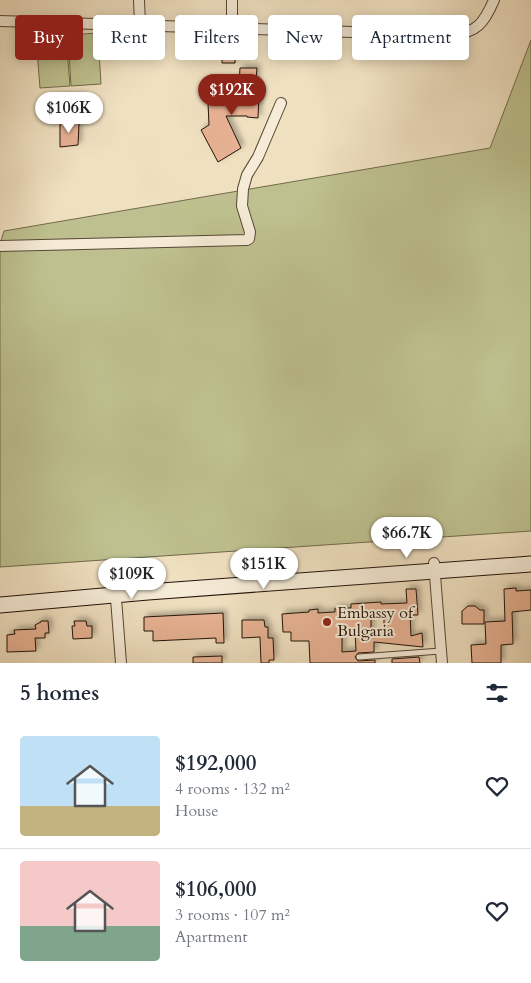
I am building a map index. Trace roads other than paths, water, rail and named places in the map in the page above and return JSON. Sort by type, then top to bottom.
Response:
[{"type":"main road","points":[[434,568],[531,556]]},
{"type":"main road","points":[[0,596],[116,591],[434,568],[531,564]]},
{"type":"main road","points":[[0,605],[116,591]]},
{"type":"street","points":[[139,0],[140,15]]},
{"type":"street","points":[[232,0],[232,15]]},
{"type":"street","points":[[258,29],[460,34],[478,27],[486,17],[494,0]]},
{"type":"street","points":[[0,21],[93,24]]},
{"type":"street","points":[[0,246],[248,240],[250,232],[242,206],[243,189],[281,103]]},
{"type":"street","points":[[434,568],[442,663]]},
{"type":"street","points":[[116,591],[121,663]]},
{"type":"lane","points":[[359,657],[441,650]]},
{"type":"place","name":"Embassy of Bulgaria","points":[[327,622]]}]
